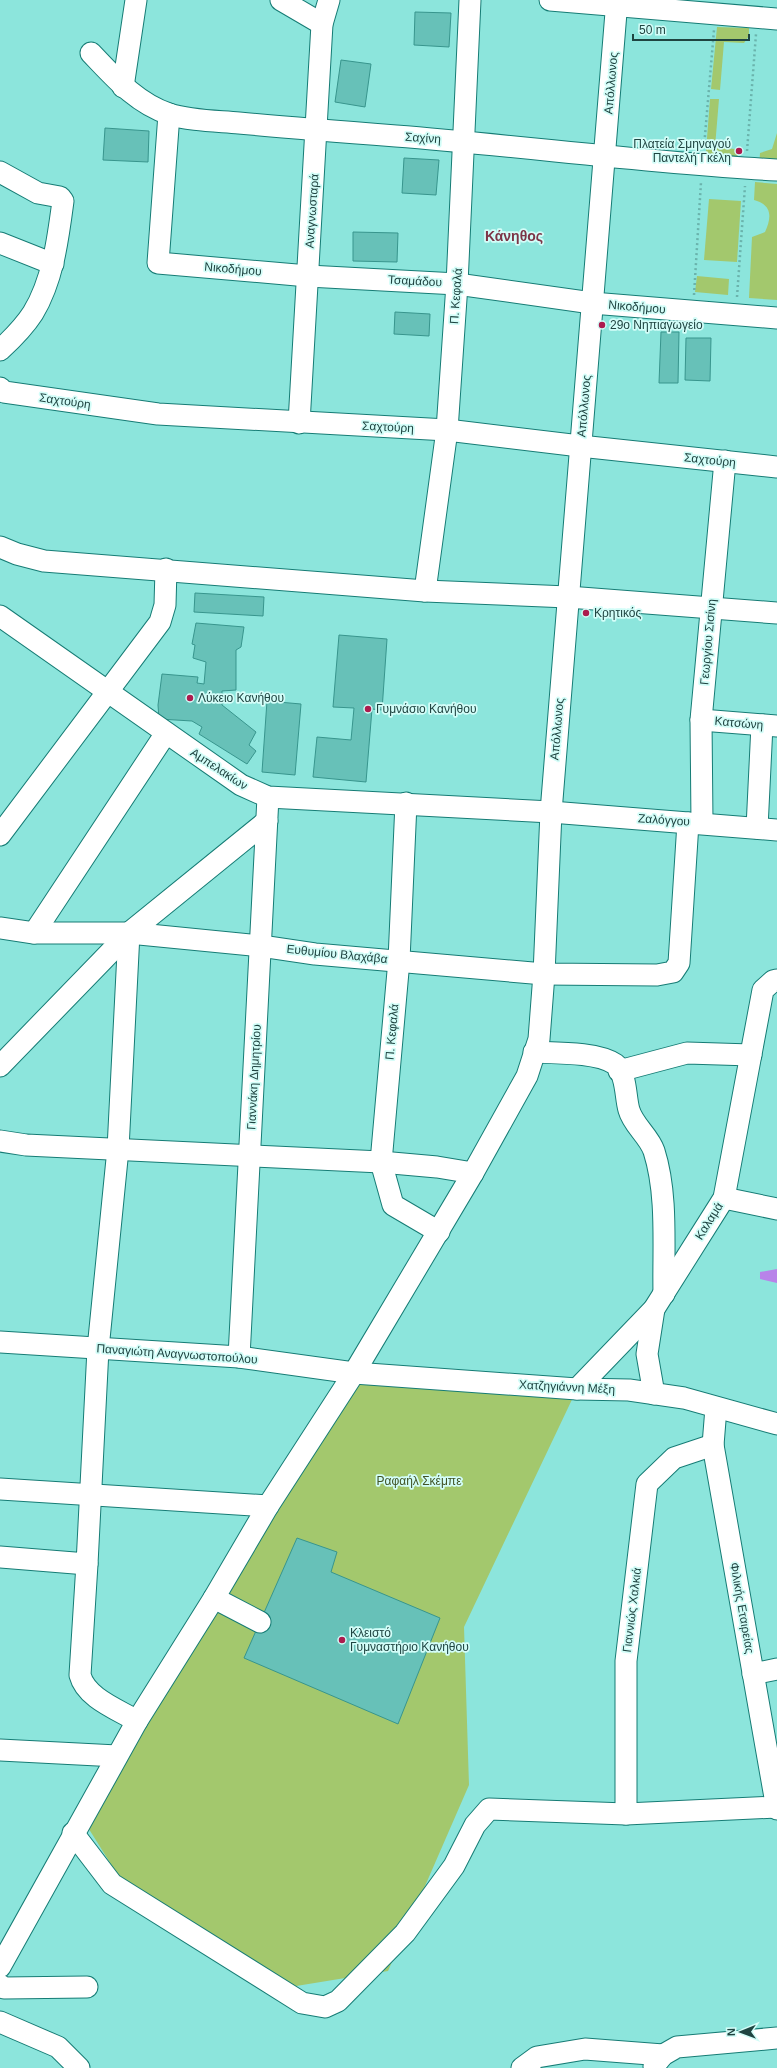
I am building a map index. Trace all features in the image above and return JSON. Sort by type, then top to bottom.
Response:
[{"type":"street","points":[[123,87],[136,0]]},
{"type":"street","points":[[281,0],[322,24]]},
{"type":"street","name":"Αναγνωσταρά","points":[[299,423],[318,130],[322,24],[329,0]]},
{"type":"street","name":"Π. Κεφαλά","points":[[425,591],[446,430],[457,284],[470,0]]},
{"type":"street","points":[[550,0],[617,4],[777,19]]},
{"type":"street","name":"Απόλλωνος","points":[[0,1967],[73,1833],[137,1721],[214,1598],[268,1506],[354,1373],[439,1232],[527,1076],[538,1038],[544,974],[551,812],[617,4]]},
{"type":"street","name":"Σαχίνη","points":[[91,53],[123,87],[138,98],[169,114],[193,118],[463,142],[700,166],[777,170]]},
{"type":"street","name":"Νικοδήμου","points":[[169,114],[158,263],[308,276]]},
{"type":"street","points":[[0,172],[38,193],[62,198],[53,264],[48,282],[32,314],[18,333],[0,350]]},
{"type":"street","points":[[0,243],[53,264]]},
{"type":"street","name":"Τσαμάδου","points":[[308,276],[457,284],[592,303]]},
{"type":"street","name":"Νικοδήμου","points":[[592,303],[777,318]]},
{"type":"street","name":"Σαχτούρη","points":[[0,388],[4,392],[158,414],[446,430],[777,467]]},
{"type":"street","name":"Γεωργίου Σισίνη","points":[[673,972],[679,963],[695,822],[701,720],[725,461]]},
{"type":"street","points":[[0,547],[17,554],[44,561],[166,569],[425,591],[568,597],[777,613]]},
{"type":"street","points":[[0,835],[109,692],[160,622],[165,605],[166,569]]},
{"type":"street","name":"Αμπελακίων","points":[[0,616],[241,785],[268,797],[406,803],[551,812]]},
{"type":"street","name":"Κατσώνη","points":[[701,720],[769,726]]},
{"type":"street","points":[[767,829],[769,726]]},
{"type":"street","points":[[34,932],[166,733]]},
{"type":"street","name":"Γιαννάκη Δημητρίου","points":[[239,1357],[268,797]]},
{"type":"street","name":"Π. Κεφαλά","points":[[406,803],[399,960],[381,1162],[393,1205],[439,1232]]},
{"type":"street","name":"Ζαλόγγου","points":[[551,812],[695,822],[767,829]]},
{"type":"street","points":[[0,1066],[129,934],[267,820]]},
{"type":"street","name":"Ευθυμίου Βλαχάβα","points":[[0,928],[34,932],[129,934],[261,946],[315,954],[399,960],[544,974],[657,975],[673,972]]},
{"type":"street","points":[[129,934],[118,1149],[98,1349],[80,1675],[82,1682],[89,1692],[137,1721]]},
{"type":"street","name":"Καλαμά","points":[[577,1389],[659,1302],[724,1198],[751,1055],[770,985]]},
{"type":"street","points":[[534,1052],[582,1055],[605,1060],[616,1065],[624,1079],[629,1112],[654,1150],[663,1195],[659,1302],[647,1354],[654,1394]]},
{"type":"street","points":[[619,1071],[687,1053],[751,1055]]},
{"type":"street","points":[[0,1141],[26,1145],[250,1157],[381,1162],[438,1167],[473,1173]]},
{"type":"street","points":[[724,1198],[777,1209]]},
{"type":"street","name":"Παναγιώτη Αναγνωστοπούλου","points":[[0,1342],[239,1357],[354,1373]]},
{"type":"street","name":"Χατζηγιάννη Μέξη","points":[[354,1373],[577,1389],[629,1390],[684,1398],[777,1424]]},
{"type":"street","name":"Φιλικής Εταιρείας","points":[[716,1408],[713,1445],[776,1808]]},
{"type":"street","name":"Γιαννιώς Χαλκιά","points":[[626,1814],[626,1661],[647,1484],[674,1458],[713,1445]]},
{"type":"street","points":[[0,1489],[268,1506]]},
{"type":"street","points":[[0,1557],[87,1564]]},
{"type":"street","points":[[214,1598],[260,1622]]},
{"type":"street","points":[[753,1674],[777,1669]]},
{"type":"street","points":[[0,1750],[117,1756]]},
{"type":"street","points":[[73,1833],[112,1884],[302,2003],[325,2007],[338,2001],[405,1932],[454,1866],[475,1825],[489,1809],[626,1814],[776,1808]]},
{"type":"street","points":[[2,1987],[87,1987]]},
{"type":"street","points":[[0,2022],[58,2046],[79,2068]]},
{"type":"street","points":[[522,2068],[537,2057],[585,2049],[657,2062],[678,2047],[777,2038]]},
{"type":"green space","points":[[717,27],[749,28],[749,36],[744,43],[724,42],[720,90],[711,89]]},
{"type":"green space","points":[[710,99],[719,99],[715,147],[735,149],[738,156],[737,162],[705,164]]},
{"type":"green space","points":[[777,133],[777,169],[759,168],[760,153],[772,149]]},
{"type":"green space","points":[[755,182],[777,184],[777,300],[749,298],[752,237],[765,232],[769,221],[769,212],[767,208],[760,202],[754,200]]},
{"type":"green space","points":[[709,199],[741,201],[737,262],[704,260]]},
{"type":"green space","points":[[697,276],[729,279],[728,295],[695,292]]},
{"type":"green space","name":"Ραφαήλ Σκέμπε","points":[[354,1373],[577,1389],[464,1627],[469,1785],[388,1971],[284,1988],[124,1885],[82,1818]]},
{"type":"shaded area","points":[[777,1269],[777,1283],[760,1279],[760,1272]]},
{"type":"building","points":[[415,12],[451,13],[449,47],[414,45]]},
{"type":"building","points":[[341,60],[371,64],[365,107],[335,102]]},
{"type":"building","points":[[105,128],[149,131],[148,162],[103,160]]},
{"type":"building","points":[[404,158],[439,160],[436,195],[402,193]]},
{"type":"building","points":[[353,232],[398,233],[397,262],[353,261]]},
{"type":"building","points":[[395,312],[430,314],[429,336],[394,334]]},
{"type":"building","points":[[661,332],[679,332],[678,383],[659,383]]},
{"type":"building","points":[[686,338],[711,338],[710,381],[685,380]]},
{"type":"building","points":[[195,593],[264,597],[263,616],[194,612]]},
{"type":"building","name":"Λύκειο Κανήθου","points":[[196,623],[244,627],[241,647],[236,650],[236,690],[222,691],[222,705],[256,732],[249,745],[256,751],[247,764],[199,734],[202,727],[192,721],[159,719],[158,705],[162,674],[198,677],[197,683],[204,684],[206,662],[193,658],[195,645],[192,644]]},
{"type":"building","name":"Γυμνάσιο Κανήθου","points":[[339,635],[387,639],[382,710],[372,709],[366,782],[313,777],[317,737],[351,740],[354,708],[333,707]]},
{"type":"building","points":[[267,701],[301,704],[295,775],[262,772]]},
{"type":"building","name":"Κλειστό Γυμναστήριο Κανήθου","points":[[297,1538],[337,1552],[331,1572],[440,1618],[398,1724],[244,1658]]},
{"type":"place","name":"Πλατεία Σμηναγού Παντελή Γκέλη","points":[[739,151]]},
{"type":"place","name":"29ο Νηπιαγωγείο","points":[[602,325]]},
{"type":"place","name":"Κρητικός","points":[[586,613]]},
{"type":"place","name":"Λύκειο Κανήθου","points":[[190,698]]},
{"type":"place","name":"Γυμνάσιο Κανήθου","points":[[368,709]]},
{"type":"place","name":"Κλειστό Γυμναστήριο Κανήθου","points":[[342,1640]]},
{"type":"district","name":"Κάνηθος","points":[[514,236]]}]
